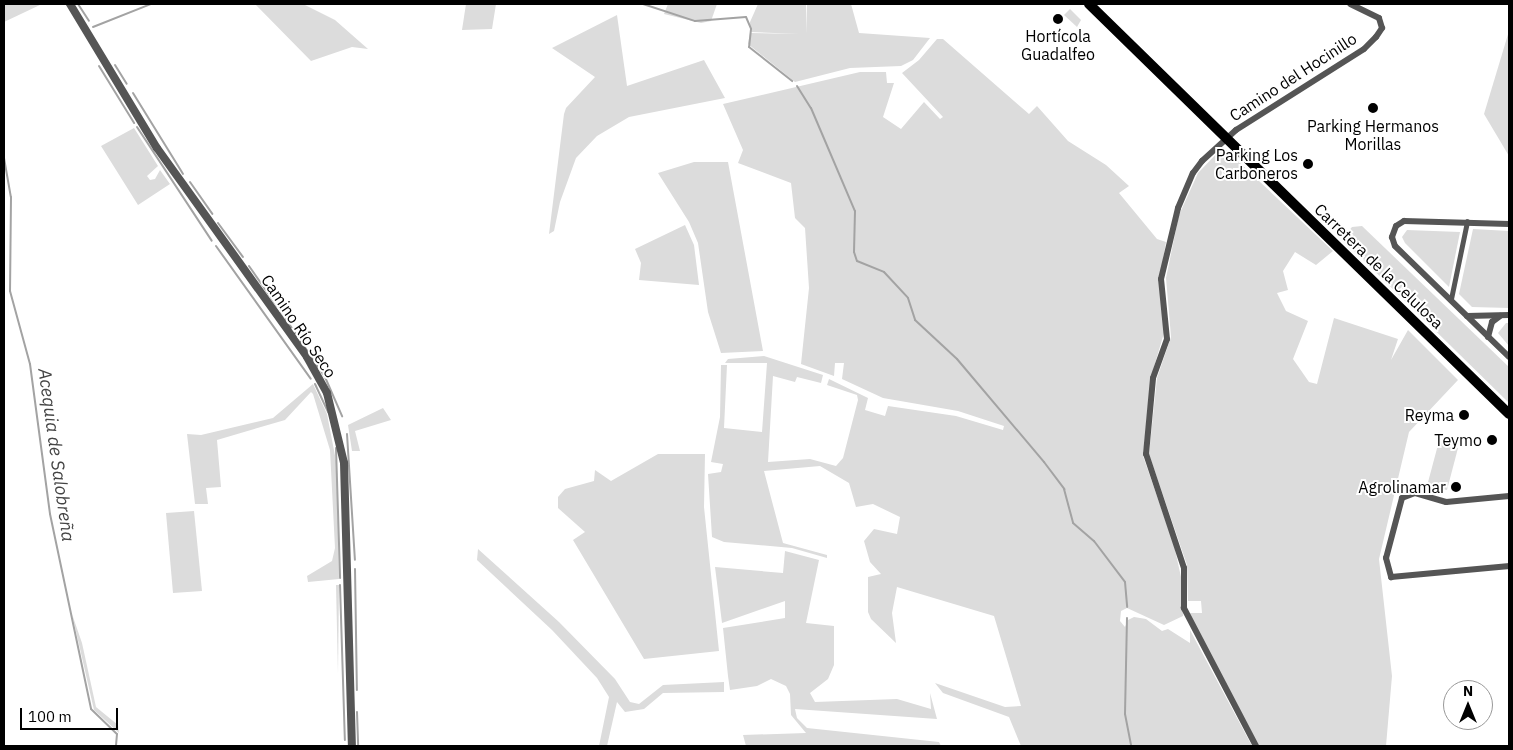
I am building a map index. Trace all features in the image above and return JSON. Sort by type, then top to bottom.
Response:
[{"type":"highway","name":"Carretera de la Celulosa","points":[[1089,4],[1509,414]]},
{"type":"street","name":"Camino Río Seco","points":[[70,4],[157,148],[307,357],[327,393],[341,439],[345,472],[352,746]]},
{"type":"street","name":"Camino del Hocinillo","points":[[1256,746],[1184,608],[1184,568],[1146,454],[1153,378],[1167,339],[1161,279],[1172,226],[1193,173],[1236,130],[1364,49],[1382,28],[1379,18],[1350,4]]},
{"type":"street","points":[[1509,224],[1404,221],[1393,230],[1395,246],[1509,357]]},
{"type":"street","points":[[1451,299],[1467,222]]},
{"type":"street","points":[[1488,337],[1492,322],[1501,315]]},
{"type":"street","points":[[1467,316],[1509,315]]},
{"type":"street","points":[[1509,496],[1446,502],[1414,494],[1402,498],[1386,558],[1390,577],[1509,566]]},
{"type":"shaded area","points":[[4,4],[42,4],[4,22]]},
{"type":"shaded area","points":[[255,4],[303,4],[335,20],[368,49],[352,47],[311,61]]},
{"type":"shaded area","points":[[466,4],[496,4],[492,29],[462,30]]},
{"type":"shaded area","points":[[668,4],[717,4],[711,21],[701,23],[664,14]]},
{"type":"shaded area","points":[[758,4],[806,4],[806,34],[807,4],[851,4],[859,33],[930,38],[913,60],[901,66],[850,68],[795,82],[748,44],[750,33],[800,34],[750,32],[750,22]]},
{"type":"shaded area","points":[[1070,9],[1081,20],[1077,27],[1064,15]]},
{"type":"shaded area","points":[[617,15],[627,86],[704,60],[725,98],[629,117],[597,136],[576,158],[560,202],[554,231],[549,234],[564,114],[566,108],[595,77],[552,48]]},
{"type":"shaded area","points":[[1509,31],[1509,156],[1484,114]]},
{"type":"shaded area","points":[[937,39],[943,39],[1029,114],[1037,106],[1068,141],[1106,165],[1129,186],[1119,193],[1157,239],[1166,242],[1159,283],[1164,333],[1151,377],[1143,456],[1174,545],[1181,577],[1183,616],[1164,625],[1127,608],[1121,611],[1120,621],[1125,627],[1128,620],[1134,617],[1146,619],[1162,631],[1168,629],[1190,643],[1190,630],[1252,746],[1021,746],[1009,717],[943,693],[935,683],[1005,707],[1021,706],[994,616],[897,587],[892,613],[896,643],[871,619],[868,612],[868,577],[881,574],[870,562],[864,541],[874,529],[897,534],[900,517],[873,504],[856,507],[849,483],[820,466],[764,471],[783,543],[827,555],[827,558],[792,548],[724,542],[712,537],[708,474],[721,472],[723,464],[711,462],[720,417],[721,365],[727,365],[724,428],[762,432],[767,363],[725,363],[728,359],[764,356],[823,375],[821,383],[797,377],[795,382],[773,376],[768,462],[810,459],[836,466],[843,458],[858,400],[857,395],[827,385],[829,379],[868,398],[865,410],[885,416],[888,406],[956,416],[1003,430],[1004,426],[958,411],[883,398],[842,379],[844,363],[835,363],[834,376],[801,364],[809,288],[805,228],[795,218],[791,183],[738,163],[743,150],[723,104],[860,72],[886,72],[887,83],[894,83],[883,117],[901,129],[924,102],[940,119],[943,117],[902,73],[919,60]]},
{"type":"shaded area","points":[[134,128],[158,166],[147,176],[150,180],[155,179],[160,170],[170,184],[138,205],[101,146]]},
{"type":"shaded area","points":[[1223,147],[1333,251],[1316,265],[1295,252],[1283,271],[1288,290],[1277,293],[1286,311],[1308,321],[1293,359],[1309,382],[1317,384],[1334,318],[1398,339],[1391,360],[1408,330],[1458,380],[1409,432],[1379,559],[1392,676],[1386,746],[1259,746],[1189,613],[1202,613],[1201,601],[1188,601],[1187,565],[1149,454],[1157,378],[1171,337],[1166,278],[1179,215],[1198,173]]},
{"type":"shaded area","points":[[694,162],[728,162],[763,351],[721,353],[708,312],[698,243],[689,222],[658,173]]},
{"type":"shaded area","points":[[685,225],[694,245],[699,285],[639,280],[641,263],[635,249]]},
{"type":"shaded area","points":[[1362,226],[1509,367],[1509,403],[1349,246],[1344,236],[1352,227]]},
{"type":"shaded area","points":[[1473,229],[1509,231],[1509,308],[1472,307],[1459,294]]},
{"type":"shaded area","points":[[1407,230],[1460,232],[1449,287],[1405,243],[1402,237]]},
{"type":"shaded area","points":[[1506,323],[1509,323],[1509,346],[1498,333]]},
{"type":"shaded area","points":[[313,384],[327,414],[337,466],[339,579],[308,582],[307,576],[332,561],[335,548],[330,450],[313,394],[311,392],[285,420],[217,440],[221,487],[206,488],[208,504],[195,504],[187,434],[201,435],[273,418]]},
{"type":"shaded area","points":[[383,408],[391,420],[355,431],[360,451],[352,451],[348,425]]},
{"type":"shaded area","points":[[1439,441],[1458,448],[1447,490],[1427,486]]},
{"type":"shaded area","points":[[658,454],[705,454],[704,507],[719,651],[644,659],[573,540],[585,532],[558,508],[558,497],[565,489],[594,481],[595,470],[611,481]]},
{"type":"shaded area","points":[[194,511],[202,591],[173,593],[166,513]]},
{"type":"shaded area","points":[[478,549],[559,622],[615,679],[630,702],[639,704],[663,685],[724,682],[724,692],[663,693],[644,709],[625,712],[617,702],[607,746],[599,746],[609,697],[597,678],[552,630],[477,560]]},
{"type":"shaded area","points":[[785,551],[819,560],[806,623],[834,626],[834,665],[828,679],[810,693],[815,702],[897,699],[931,709],[930,693],[937,719],[795,709],[797,718],[807,728],[939,742],[941,746],[746,746],[743,735],[806,733],[791,715],[790,694],[786,686],[771,679],[757,686],[730,690],[723,628],[785,618],[785,601],[722,623],[715,567],[783,573]]},
{"type":"shaded area","points":[[336,585],[339,585],[338,674]]},
{"type":"shaded area","points":[[72,614],[82,643],[96,707],[118,725],[119,733],[94,710]]},
{"type":"waterway","points":[[78,4],[89,21]]},
{"type":"waterway","points":[[93,27],[151,4]]},
{"type":"waterway","points":[[643,4],[695,21],[746,17],[751,29],[749,47],[792,81]]},
{"type":"waterway","points":[[115,65],[127,84]]},
{"type":"waterway","points":[[99,66],[134,123]]},
{"type":"waterway","points":[[797,86],[811,108],[855,211],[854,252],[857,261],[884,272],[908,298],[915,320],[957,359],[1044,462],[1064,489],[1073,523],[1094,541],[1125,582],[1127,607]]},
{"type":"waterway","points":[[133,93],[183,174]]},
{"type":"waterway","points":[[137,127],[212,241]]},
{"type":"waterway","name":"Acequia de Salobreña","points":[[4,158],[11,197],[10,291],[30,364],[50,514],[91,709],[117,734],[116,746]]},
{"type":"waterway","points":[[190,182],[212,214]]},
{"type":"waterway","points":[[218,223],[243,257]]},
{"type":"waterway","points":[[216,246],[311,379]]},
{"type":"waterway","points":[[249,266],[277,306]]},
{"type":"waterway","points":[[281,312],[325,377],[342,416]]},
{"type":"waterway","points":[[315,384],[328,412]]},
{"type":"waterway","points":[[347,434],[355,560]]},
{"type":"waterway","points":[[336,448],[340,578]]},
{"type":"waterway","points":[[355,569],[357,690]]},
{"type":"waterway","points":[[340,585],[345,740]]},
{"type":"waterway","points":[[1127,618],[1125,714],[1131,746]]},
{"type":"waterway","points":[[357,712],[358,746]]},
{"type":"place","name":"Hortícola Guadalfeo","points":[[1058,19]]},
{"type":"place","name":"Parking Hermanos Morillas","points":[[1373,108]]},
{"type":"place","name":"Parking Los Carboneros","points":[[1308,164]]},
{"type":"place","name":"Reyma","points":[[1464,415]]},
{"type":"place","name":"Teymo","points":[[1492,440]]},
{"type":"place","name":"Agrolinamar","points":[[1456,487]]}]
